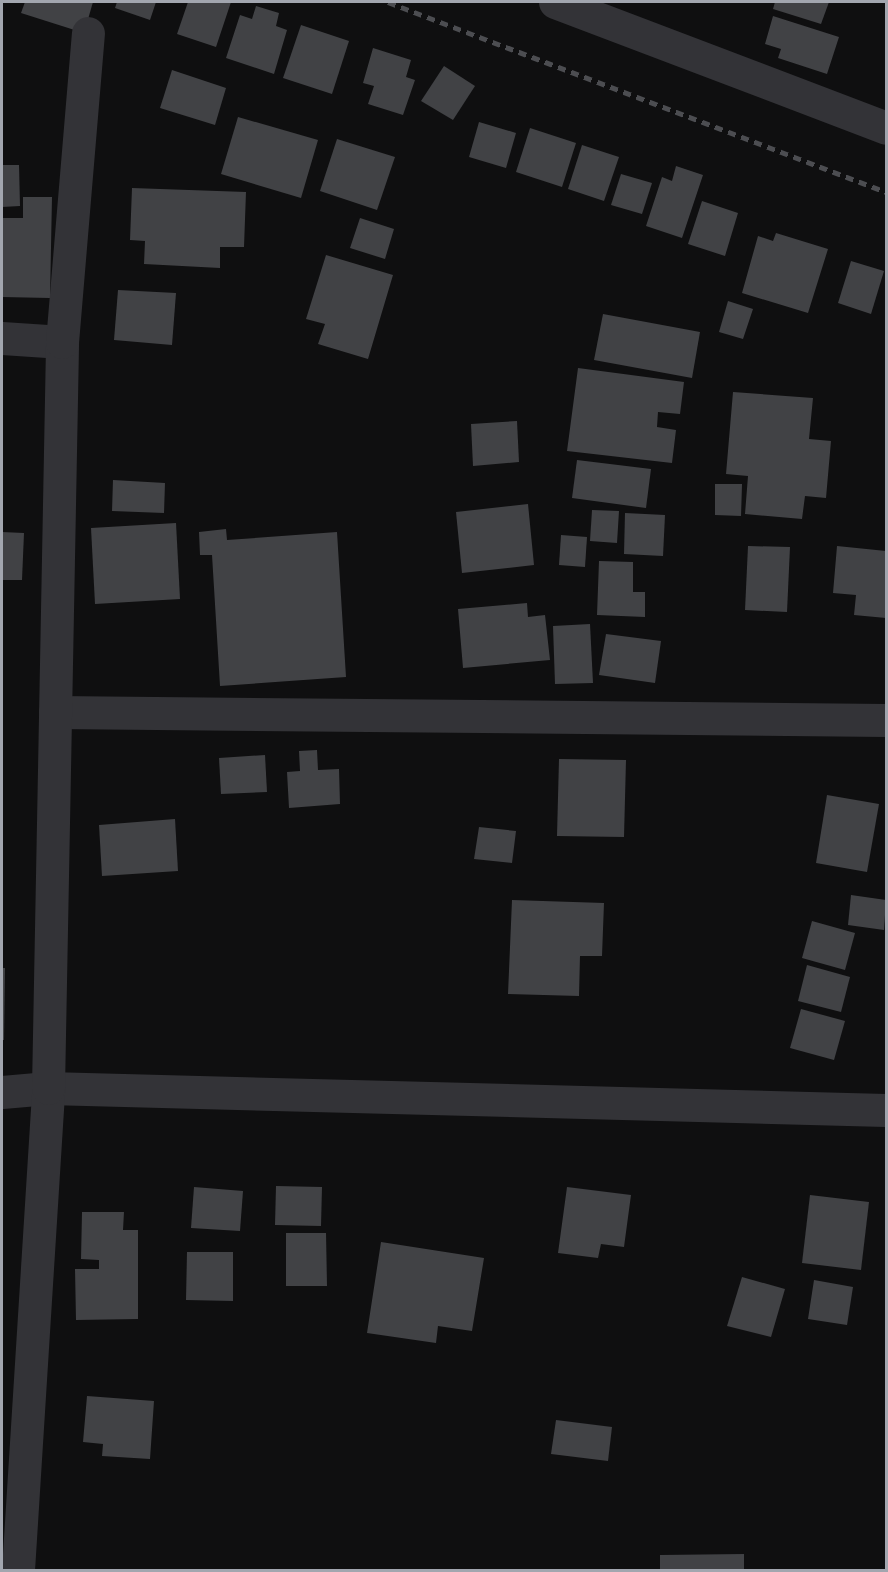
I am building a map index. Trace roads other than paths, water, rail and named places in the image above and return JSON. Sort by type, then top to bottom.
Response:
[{"type":"street","points":[[555,2],[886,128]]},
{"type":"street","points":[[18,1570],[12,1483],[48,1088],[62,342],[88,33]]},
{"type":"street","points":[[2,338],[62,342]]},
{"type":"street","points":[[55,712],[886,720]]},
{"type":"street","points":[[2,1092],[48,1088],[886,1110]]},
{"type":"railway","points":[[388,2],[886,192]]}]
